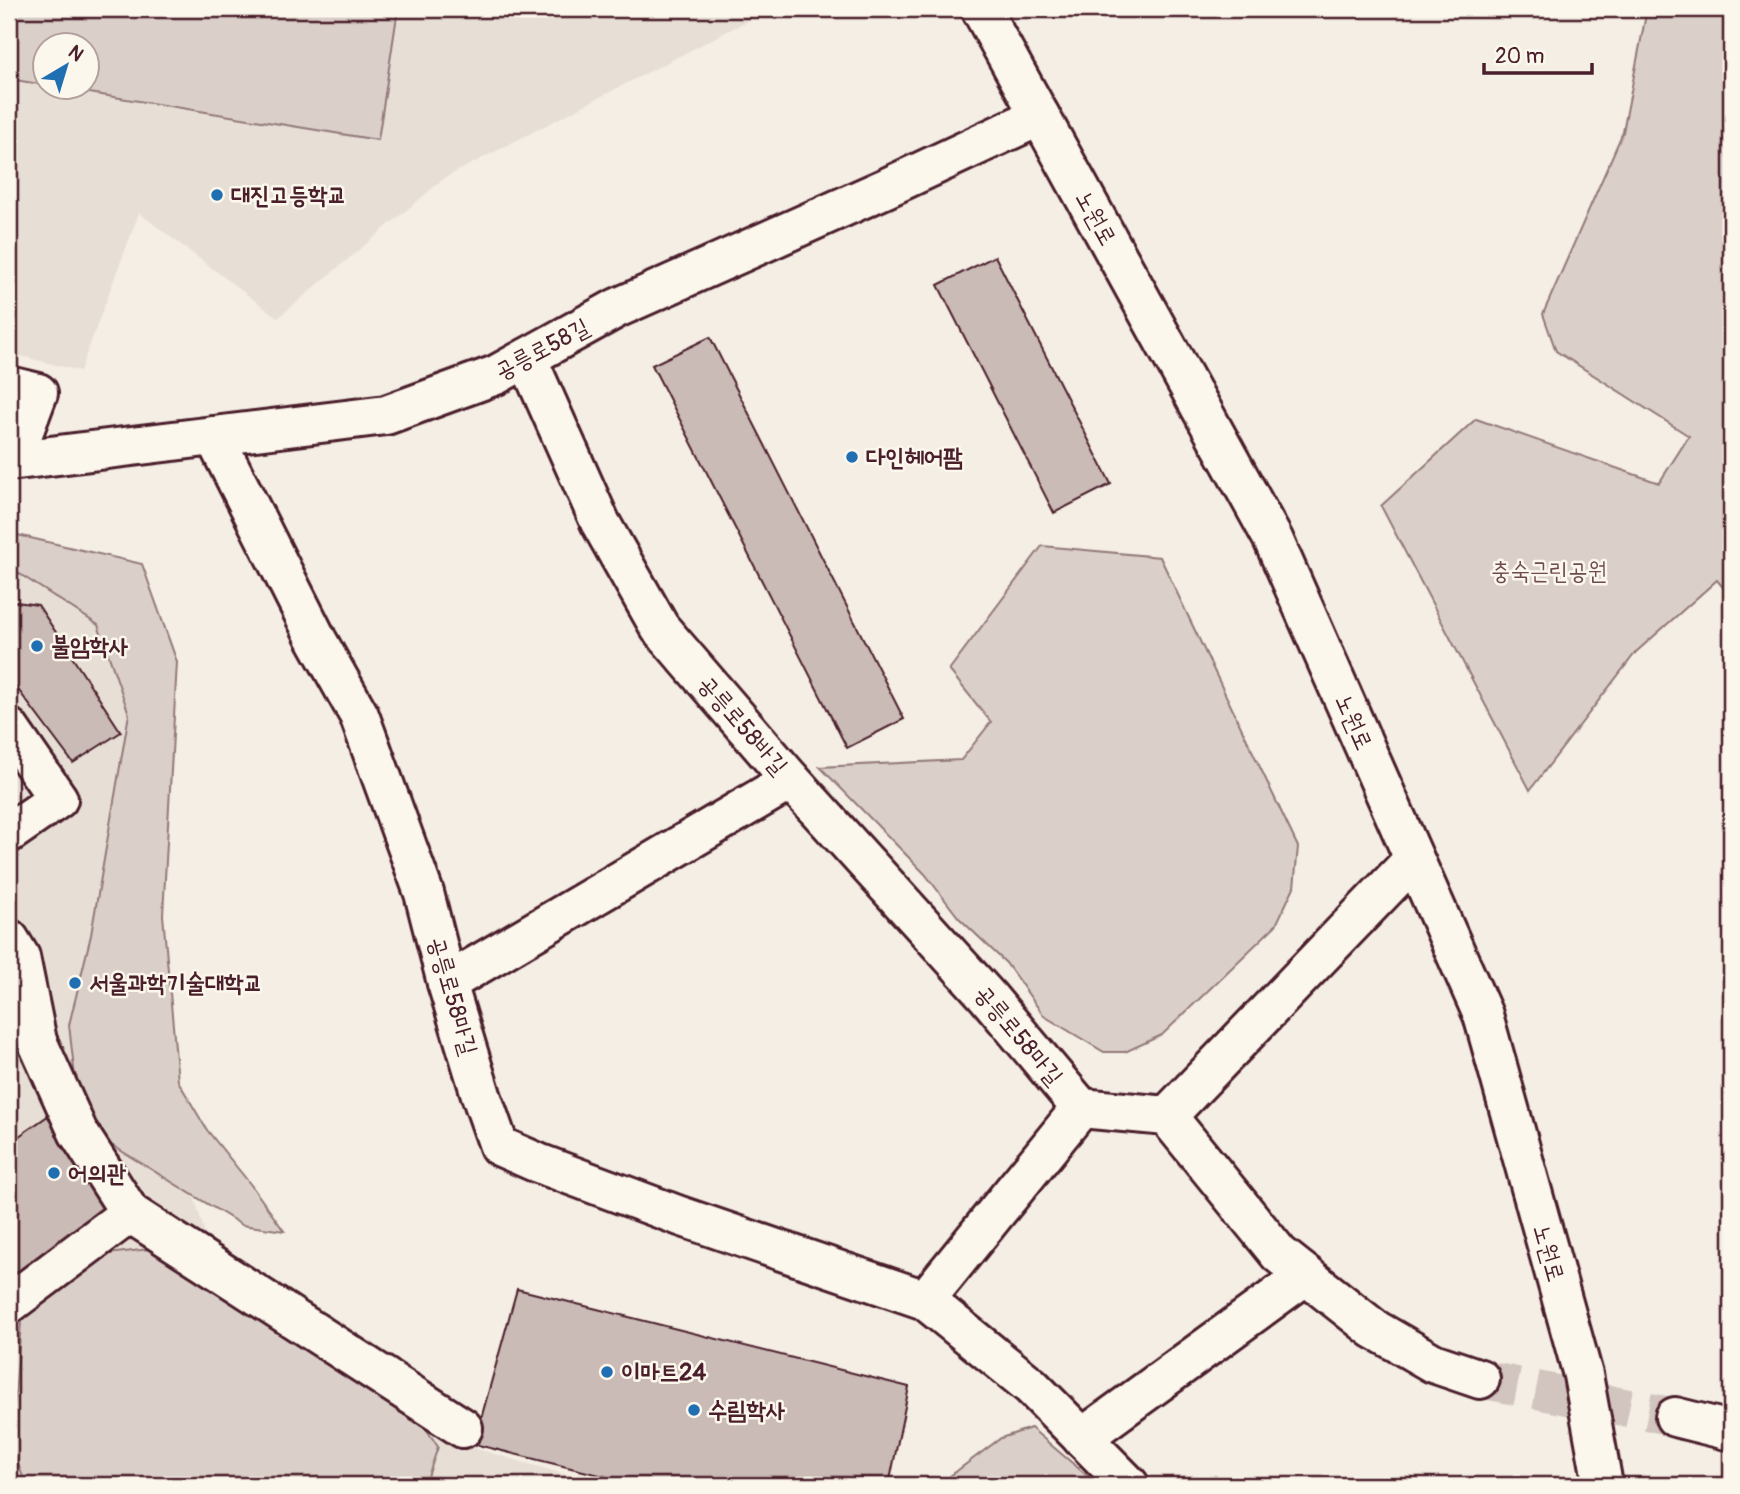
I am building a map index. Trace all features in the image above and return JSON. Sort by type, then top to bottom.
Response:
[{"type":"street","name":"노원로","points":[[981,9],[1273,539],[1483,1015],[1583,1375],[1603,1485]]},
{"type":"street","name":"공릉로58길","points":[[11,461],[386,415],[496,375],[617,308],[1040,116]]},
{"type":"street","name":"공릉로58바길","points":[[447,983],[791,780],[660,628],[600,522],[527,358]]},
{"type":"street","points":[[9,386],[38,393],[11,461]]},
{"type":"street","name":"공릉로58마길","points":[[214,436],[317,640],[359,715],[424,893],[447,983],[499,1146],[680,1216],[925,1300],[1031,1386],[1129,1485]]},
{"type":"street","points":[[9,728],[58,799],[9,833]]},
{"type":"street","name":"공릉로58마길","points":[[791,780],[988,997],[1081,1108],[925,1300]]},
{"type":"street","points":[[1167,1116],[1414,859]]},
{"type":"street","points":[[9,939],[20,957],[37,1041],[78,1132],[130,1213],[463,1428]]},
{"type":"street","points":[[1081,1108],[1167,1116],[1279,1254],[1374,1329],[1433,1363],[1480,1379]]},
{"type":"street","points":[[9,1304],[130,1213]]},
{"type":"street","points":[[1082,1438],[1306,1275]]},
{"type":"street","points":[[1675,1417],[1731,1431]]},
{"type":"shaded area","name":"대진고등학교","points":[[9,9],[770,9],[446,177],[278,318],[139,213],[80,371],[9,353]]},
{"type":"shaded area","name":"서울과학기술대학교","points":[[9,543],[158,680],[154,1055],[230,1322],[395,1425],[602,1485],[9,1485]]},
{"type":"green space","points":[[9,9],[398,9],[378,140],[102,95],[102,32],[32,32],[32,83],[9,79]]},
{"type":"green space","name":"충숙근린공원","points":[[1647,9],[1731,9],[1731,597],[1717,580],[1636,652],[1530,790],[1381,506],[1476,419],[1659,483],[1689,436],[1556,351],[1543,314],[1623,132]]},
{"type":"green space","points":[[9,533],[142,564],[177,662],[163,915],[178,1081],[207,1130],[284,1231],[242,1225],[97,1136],[75,1077],[69,1025],[91,935],[129,714],[98,625],[9,567]]},
{"type":"green space","points":[[1042,546],[1160,557],[1298,847],[1294,887],[1276,925],[1162,1035],[1125,1052],[1104,1052],[1044,1016],[1006,963],[959,918],[925,874],[820,767],[961,760],[991,722],[949,670]]},
{"type":"green space","points":[[158,1248],[408,1406],[438,1447],[425,1485],[26,1485],[11,1445],[23,1298],[108,1254]]},
{"type":"green space","points":[[1031,1428],[1098,1485],[938,1485],[1001,1438]]},
{"type":"building","points":[[995,256],[1111,484],[1054,513],[938,285]]},
{"type":"building","points":[[710,337],[904,719],[847,748],[652,365]]},
{"type":"building","name":"불암학사","points":[[9,601],[38,605],[121,732],[73,763],[16,687],[9,692]]},
{"type":"building","name":"어의관","points":[[55,1111],[119,1204],[9,1280],[9,1143]]},
{"type":"building","name":"수림학사","points":[[517,1289],[909,1387],[889,1485],[640,1485],[474,1444]]},
{"type":"tunnel","points":[[1480,1379],[1675,1417]]},
{"type":"place","name":"대진고등학교","points":[[217,195]]},
{"type":"place","name":"다인헤어팜","points":[[852,457]]},
{"type":"place","name":"불암학사","points":[[37,646]]},
{"type":"place","name":"서울과학기술대학교","points":[[75,983]]},
{"type":"place","name":"어의관","points":[[54,1173]]},
{"type":"place","name":"이마트24","points":[[607,1372]]},
{"type":"place","name":"수림학사","points":[[694,1410]]}]
